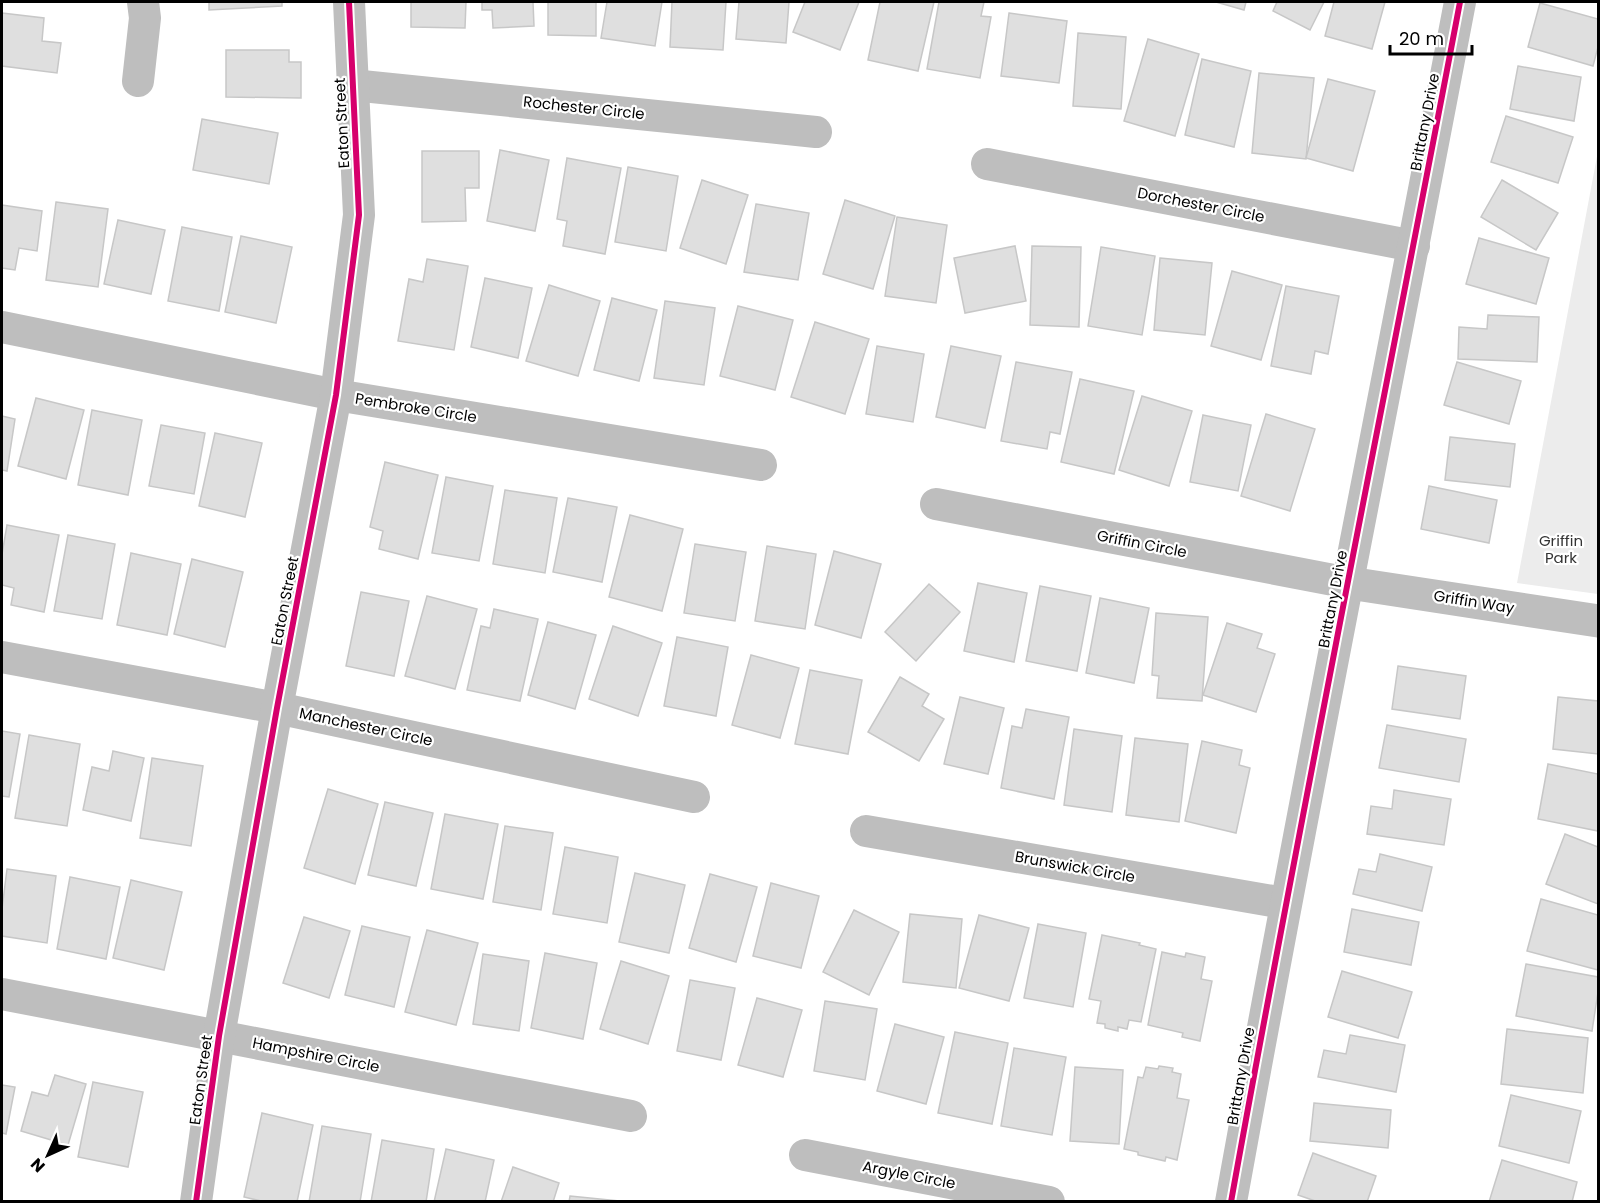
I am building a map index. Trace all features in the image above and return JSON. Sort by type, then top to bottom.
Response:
[{"type":"street","points":[[138,81],[145,18],[143,2]]},
{"type":"street","name":"Eaton Street","points":[[196,1202],[219,1036],[277,708],[336,395],[359,215],[349,2]]},
{"type":"street","name":"Brittany Drive","points":[[1231,1202],[1284,903],[1349,583],[1460,2]]},
{"type":"street","name":"Rochester Circle","points":[[352,85],[816,132]]},
{"type":"street","name":"Dorchester Circle","points":[[987,164],[1414,246]]},
{"type":"street","name":"Pembroke Circle","points":[[2,327],[336,395],[761,465]]},
{"type":"street","name":"Griffin Circle","points":[[936,504],[1349,583]]},
{"type":"street","name":"Griffin Way","points":[[1349,583],[1599,621]]},
{"type":"street","name":"Manchester Circle","points":[[2,657],[277,708],[694,797]]},
{"type":"street","name":"Brunswick Circle","points":[[866,831],[1284,903]]},
{"type":"street","name":"Hampshire Circle","points":[[2,994],[631,1116]]},
{"type":"street","name":"Argyle Circle","points":[[805,1155],[1049,1202]]},
{"type":"green space","name":"Griffin Park","points":[[1598,151],[1598,594],[1517,583]]},
{"type":"building","points":[[209,2],[282,2],[282,6],[209,10]]},
{"type":"building","points":[[411,2],[466,2],[465,28],[411,27]]},
{"type":"building","points":[[482,2],[533,2],[534,26],[493,28],[492,10],[482,10]]},
{"type":"building","points":[[548,2],[596,2],[596,36],[548,35]]},
{"type":"building","points":[[607,2],[662,2],[655,46],[601,38]]},
{"type":"building","points":[[672,2],[726,2],[723,50],[670,47]]},
{"type":"building","points":[[739,2],[789,2],[786,43],[736,39]]},
{"type":"building","points":[[805,2],[859,2],[840,50],[793,32]]},
{"type":"building","points":[[880,2],[934,2],[918,71],[868,60]]},
{"type":"building","points":[[939,2],[984,2],[981,16],[991,17],[980,78],[927,69]]},
{"type":"building","points":[[1216,2],[1246,2],[1244,10]]},
{"type":"building","points":[[1277,2],[1324,2],[1310,30],[1273,11]]},
{"type":"building","points":[[1334,2],[1385,2],[1372,49],[1325,36]]},
{"type":"building","points":[[1540,3],[1598,19],[1598,47],[1593,66],[1528,47]]},
{"type":"building","points":[[2,13],[44,18],[42,41],[61,43],[57,73],[2,66]]},
{"type":"building","points":[[1009,13],[1067,21],[1059,83],[1001,76]]},
{"type":"building","points":[[1078,33],[1126,37],[1121,109],[1073,106]]},
{"type":"building","points":[[1148,39],[1199,54],[1175,136],[1124,121]]},
{"type":"building","points":[[226,50],[289,50],[289,62],[301,62],[301,98],[226,97]]},
{"type":"building","points":[[1202,59],[1251,71],[1234,147],[1185,135]]},
{"type":"building","points":[[1518,66],[1581,77],[1574,121],[1510,109]]},
{"type":"building","points":[[1259,73],[1314,78],[1306,159],[1252,153]]},
{"type":"building","points":[[1328,79],[1375,91],[1353,171],[1306,158]]},
{"type":"building","points":[[1506,116],[1573,137],[1558,183],[1491,162]]},
{"type":"building","points":[[202,119],[278,133],[269,184],[193,170]]},
{"type":"building","points":[[500,150],[549,160],[535,231],[487,221]]},
{"type":"building","points":[[422,151],[479,151],[479,188],[465,188],[466,221],[422,222]]},
{"type":"building","points":[[567,158],[621,168],[605,254],[563,246],[567,221],[557,219]]},
{"type":"building","points":[[628,167],[678,176],[666,251],[615,242]]},
{"type":"building","points":[[702,180],[748,195],[726,264],[680,248]]},
{"type":"building","points":[[1502,180],[1558,213],[1536,250],[1481,217]]},
{"type":"building","points":[[845,200],[895,216],[873,289],[823,274]]},
{"type":"building","points":[[56,202],[108,209],[98,287],[46,280]]},
{"type":"building","points":[[756,204],[809,213],[798,280],[744,272]]},
{"type":"building","points":[[2,205],[42,211],[37,251],[19,248],[15,270],[2,268]]},
{"type":"building","points":[[897,217],[947,225],[936,303],[885,296]]},
{"type":"building","points":[[118,220],[165,230],[151,294],[104,284]]},
{"type":"building","points":[[182,227],[232,237],[219,311],[168,301]]},
{"type":"building","points":[[241,236],[292,247],[276,323],[225,312]]},
{"type":"building","points":[[1479,238],[1549,258],[1536,304],[1466,284]]},
{"type":"building","points":[[1015,246],[1026,301],[965,313],[954,258]]},
{"type":"building","points":[[1032,246],[1081,247],[1079,327],[1030,325]]},
{"type":"building","points":[[1101,247],[1155,256],[1142,335],[1088,326]]},
{"type":"building","points":[[1160,258],[1212,263],[1205,335],[1154,330]]},
{"type":"building","points":[[427,259],[468,266],[454,350],[398,341],[409,279],[423,282]]},
{"type":"building","points":[[1232,271],[1282,285],[1261,360],[1211,346]]},
{"type":"building","points":[[485,278],[532,288],[518,358],[471,347]]},
{"type":"building","points":[[549,285],[600,301],[578,376],[526,361]]},
{"type":"building","points":[[1286,286],[1339,296],[1328,354],[1315,351],[1311,374],[1271,366]]},
{"type":"building","points":[[612,298],[657,310],[639,381],[594,370]]},
{"type":"building","points":[[665,301],[715,308],[704,385],[654,378]]},
{"type":"building","points":[[738,306],[793,320],[775,390],[720,376]]},
{"type":"building","points":[[1488,315],[1539,317],[1537,362],[1458,359],[1459,327],[1487,329]]},
{"type":"building","points":[[815,322],[869,339],[845,414],[791,397]]},
{"type":"building","points":[[877,346],[924,354],[913,422],[866,414]]},
{"type":"building","points":[[951,346],[1001,356],[985,428],[936,417]]},
{"type":"building","points":[[1016,362],[1072,372],[1060,434],[1050,432],[1047,449],[1001,441]]},
{"type":"building","points":[[1457,362],[1521,381],[1509,424],[1444,405]]},
{"type":"building","points":[[1080,379],[1134,391],[1114,474],[1061,462]]},
{"type":"building","points":[[1142,396],[1192,411],[1169,486],[1119,470]]},
{"type":"building","points":[[36,398],[84,410],[66,479],[18,466]]},
{"type":"building","points":[[92,410],[142,420],[128,495],[78,485]]},
{"type":"building","points":[[1266,414],[1315,429],[1290,511],[1241,496]]},
{"type":"building","points":[[1203,415],[1251,425],[1238,491],[1190,482]]},
{"type":"building","points":[[2,416],[15,419],[7,471],[2,470]]},
{"type":"building","points":[[161,425],[205,433],[194,494],[149,486]]},
{"type":"building","points":[[215,433],[262,443],[245,517],[199,506]]},
{"type":"building","points":[[1450,437],[1515,444],[1510,487],[1445,480]]},
{"type":"building","points":[[385,462],[438,475],[418,559],[379,549],[383,531],[370,527]]},
{"type":"building","points":[[446,477],[493,486],[479,561],[432,553]]},
{"type":"building","points":[[1429,486],[1497,500],[1489,543],[1421,529]]},
{"type":"building","points":[[505,490],[557,498],[545,573],[493,564]]},
{"type":"building","points":[[568,498],[617,507],[602,582],[553,572]]},
{"type":"building","points":[[630,515],[683,529],[662,611],[609,597]]},
{"type":"building","points":[[7,525],[59,535],[44,612],[11,605],[14,588],[2,585],[2,554]]},
{"type":"building","points":[[68,535],[115,544],[102,619],[54,611]]},
{"type":"building","points":[[695,544],[746,552],[735,621],[684,613]]},
{"type":"building","points":[[767,546],[816,554],[805,629],[755,621]]},
{"type":"building","points":[[834,551],[881,564],[861,638],[815,625]]},
{"type":"building","points":[[131,553],[181,564],[167,635],[117,625]]},
{"type":"building","points":[[192,559],[243,572],[225,647],[174,634]]},
{"type":"building","points":[[978,583],[1027,593],[1014,662],[964,651]]},
{"type":"building","points":[[929,584],[960,612],[916,661],[885,632]]},
{"type":"building","points":[[1040,586],[1091,596],[1077,671],[1026,661]]},
{"type":"building","points":[[361,592],[409,601],[394,676],[346,666]]},
{"type":"building","points":[[427,596],[477,609],[455,689],[405,676]]},
{"type":"building","points":[[1100,598],[1149,608],[1134,683],[1086,673]]},
{"type":"building","points":[[494,609],[538,619],[520,701],[467,690],[481,626],[490,628]]},
{"type":"building","points":[[1156,613],[1208,617],[1202,701],[1157,698],[1159,676],[1152,675]]},
{"type":"building","points":[[548,622],[596,635],[575,709],[528,695]]},
{"type":"building","points":[[1227,623],[1262,634],[1257,648],[1275,654],[1256,712],[1203,695]]},
{"type":"building","points":[[613,626],[662,643],[638,716],[589,699]]},
{"type":"building","points":[[677,637],[728,647],[716,716],[664,706]]},
{"type":"building","points":[[751,655],[799,668],[780,738],[732,725]]},
{"type":"building","points":[[1398,666],[1466,676],[1460,719],[1392,709]]},
{"type":"building","points":[[810,670],[862,680],[848,754],[795,744]]},
{"type":"building","points":[[900,677],[929,694],[922,706],[944,719],[919,761],[868,732]]},
{"type":"building","points":[[960,697],[1004,708],[988,774],[944,764]]},
{"type":"building","points":[[1558,697],[1598,701],[1598,754],[1553,749]]},
{"type":"building","points":[[1026,709],[1069,717],[1054,799],[1001,788],[1012,726],[1022,728]]},
{"type":"building","points":[[1387,725],[1466,739],[1459,782],[1379,768]]},
{"type":"building","points":[[1074,729],[1122,736],[1112,812],[1064,805]]},
{"type":"building","points":[[2,731],[20,734],[9,797],[2,796]]},
{"type":"building","points":[[29,735],[80,744],[67,826],[15,818]]},
{"type":"building","points":[[1135,738],[1188,744],[1179,822],[1126,815]]},
{"type":"building","points":[[1202,741],[1242,750],[1239,765],[1250,768],[1236,833],[1185,821]]},
{"type":"building","points":[[113,751],[144,758],[131,821],[83,810],[92,767],[109,771]]},
{"type":"building","points":[[152,758],[203,766],[191,846],[140,838]]},
{"type":"building","points":[[1548,764],[1598,774],[1598,831],[1538,819]]},
{"type":"building","points":[[328,789],[378,804],[355,884],[304,868]]},
{"type":"building","points":[[1394,790],[1451,799],[1444,845],[1367,834],[1371,806],[1392,809]]},
{"type":"building","points":[[385,802],[433,813],[416,886],[368,875]]},
{"type":"building","points":[[445,814],[498,824],[483,899],[431,889]]},
{"type":"building","points":[[505,826],[553,833],[541,910],[493,902]]},
{"type":"building","points":[[1565,834],[1598,847],[1598,904],[1546,884]]},
{"type":"building","points":[[565,847],[618,857],[607,923],[553,914]]},
{"type":"building","points":[[1380,854],[1432,867],[1422,911],[1353,894],[1359,869],[1376,872]]},
{"type":"building","points":[[7,869],[56,876],[47,943],[2,936],[2,909]]},
{"type":"building","points":[[635,873],[685,885],[669,953],[619,942]]},
{"type":"building","points":[[710,874],[757,887],[736,962],[689,948]]},
{"type":"building","points":[[70,877],[120,887],[106,959],[57,949]]},
{"type":"building","points":[[131,880],[182,892],[164,970],[113,958]]},
{"type":"building","points":[[771,883],[819,896],[801,968],[753,956]]},
{"type":"building","points":[[1541,899],[1598,915],[1598,970],[1527,951]]},
{"type":"building","points":[[1352,909],[1419,922],[1411,965],[1344,952]]},
{"type":"building","points":[[854,910],[899,932],[869,995],[823,972]]},
{"type":"building","points":[[910,914],[962,919],[956,988],[903,982]]},
{"type":"building","points":[[979,915],[1029,928],[1009,1001],[959,988]]},
{"type":"building","points":[[304,917],[350,931],[329,998],[283,983]]},
{"type":"building","points":[[1038,924],[1086,933],[1073,1007],[1024,998]]},
{"type":"building","points":[[362,926],[410,937],[394,1007],[345,995]]},
{"type":"building","points":[[427,930],[478,943],[456,1025],[405,1012]]},
{"type":"building","points":[[1102,935],[1156,949],[1141,1022],[1129,1020],[1127,1029],[1118,1027],[1118,1031],[1105,1028],[1105,1024],[1097,1023],[1101,1001],[1089,999]]},
{"type":"building","points":[[1162,952],[1185,957],[1186,953],[1205,957],[1201,979],[1212,981],[1200,1041],[1182,1037],[1183,1033],[1148,1025]]},
{"type":"building","points":[[545,953],[597,963],[583,1039],[531,1028]]},
{"type":"building","points":[[483,954],[529,961],[519,1031],[473,1024]]},
{"type":"building","points":[[621,961],[669,976],[648,1044],[600,1029]]},
{"type":"building","points":[[1526,964],[1598,977],[1592,1031],[1516,1016]]},
{"type":"building","points":[[1342,971],[1412,992],[1398,1038],[1328,1017]]},
{"type":"building","points":[[690,980],[735,988],[721,1060],[677,1051]]},
{"type":"building","points":[[757,998],[802,1010],[783,1077],[738,1065]]},
{"type":"building","points":[[825,1001],[877,1009],[865,1080],[814,1071]]},
{"type":"building","points":[[895,1024],[944,1037],[926,1104],[877,1091]]},
{"type":"building","points":[[1507,1029],[1588,1038],[1583,1093],[1501,1084]]},
{"type":"building","points":[[955,1032],[1008,1043],[992,1124],[938,1113]]},
{"type":"building","points":[[1350,1035],[1405,1045],[1396,1092],[1318,1077],[1324,1050],[1346,1054]]},
{"type":"building","points":[[1014,1048],[1066,1057],[1052,1135],[1001,1126]]},
{"type":"building","points":[[1159,1066],[1173,1068],[1172,1072],[1181,1074],[1177,1098],[1189,1100],[1177,1160],[1166,1157],[1165,1161],[1138,1155],[1138,1152],[1124,1149],[1138,1077],[1143,1078],[1146,1067],[1158,1069]]},
{"type":"building","points":[[1075,1067],[1123,1070],[1119,1144],[1070,1141]]},
{"type":"building","points":[[55,1075],[86,1084],[68,1145],[21,1131],[32,1092],[48,1096]]},
{"type":"building","points":[[93,1082],[143,1092],[128,1167],[78,1157]]},
{"type":"building","points":[[2,1085],[15,1087],[6,1134],[2,1133]]},
{"type":"building","points":[[1511,1095],[1581,1111],[1569,1163],[1499,1146]]},
{"type":"building","points":[[1314,1103],[1391,1110],[1388,1148],[1310,1141]]},
{"type":"building","points":[[262,1113],[313,1125],[297,1202],[265,1202],[244,1197]]},
{"type":"building","points":[[322,1126],[371,1134],[360,1202],[309,1202]]},
{"type":"building","points":[[382,1140],[434,1149],[426,1202],[371,1202]]},
{"type":"building","points":[[446,1149],[494,1160],[485,1202],[434,1202]]},
{"type":"building","points":[[1313,1153],[1376,1176],[1367,1202],[1318,1202],[1298,1195]]},
{"type":"building","points":[[1502,1160],[1577,1182],[1572,1202],[1489,1202]]},
{"type":"building","points":[[513,1167],[559,1183],[553,1202],[501,1202]]},
{"type":"building","points":[[570,1196],[619,1201],[619,1202],[569,1202]]},
{"type":"cycle path","points":[[196,1202],[219,1036],[277,708],[336,395],[359,215],[349,2]]},
{"type":"cycle path","points":[[1231,1202],[1315,752],[1460,2]]}]
